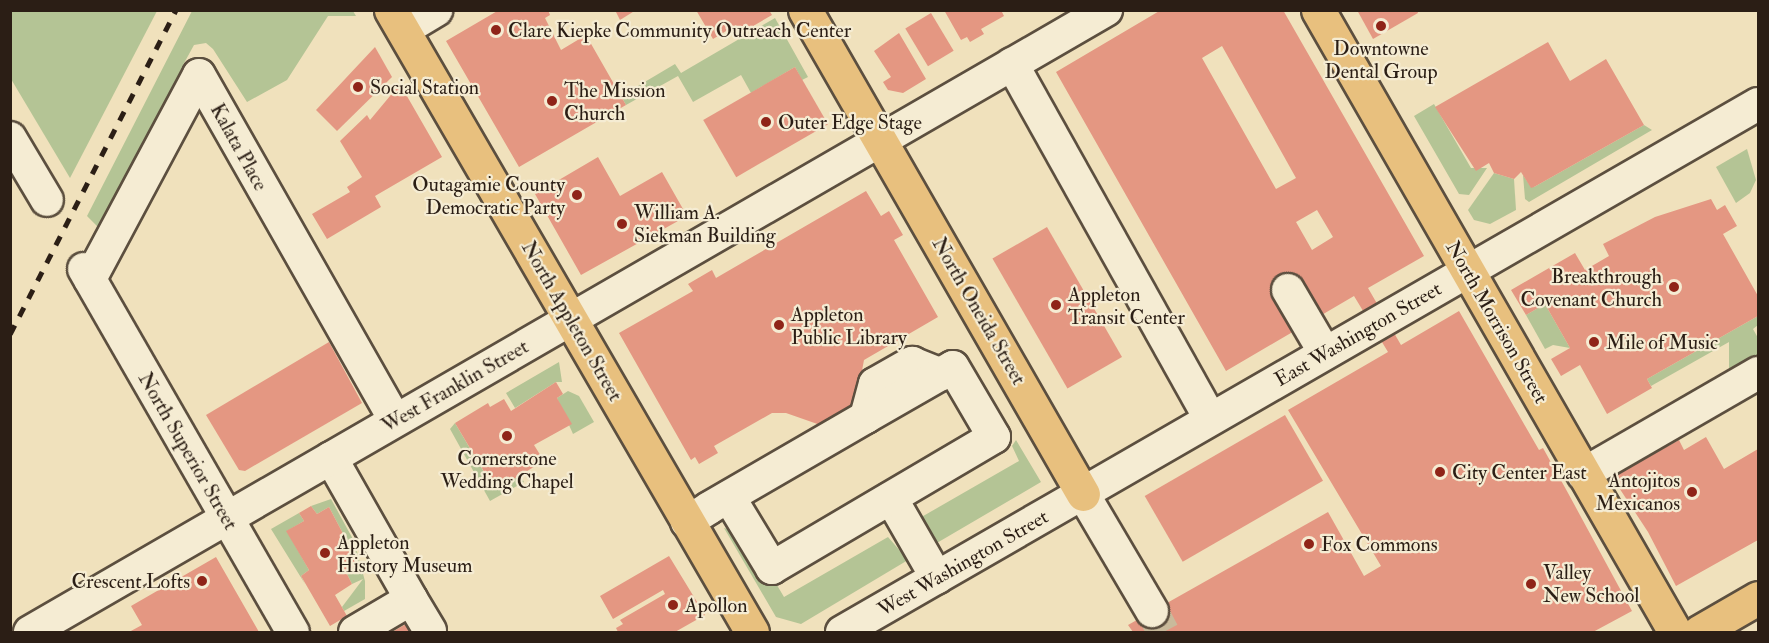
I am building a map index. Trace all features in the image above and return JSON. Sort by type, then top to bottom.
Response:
[{"type":"main road","name":"North Oneida Street","points":[[806,10],[1083,494]]},
{"type":"main road","name":"North Morrison Street","points":[[1318,10],[1675,633]]},
{"type":"main road","name":"North Appleton Street","points":[[397,20],[752,633]]},
{"type":"main road","points":[[1699,633],[1758,598]]},
{"type":"street","points":[[397,20],[436,10]]},
{"type":"street","name":"West Franklin Street","points":[[30,633],[1106,10]]},
{"type":"street","points":[[1012,64],[1210,420]]},
{"type":"street","name":"Kalata Place","points":[[87,274],[199,75],[395,420]]},
{"type":"street","name":"East Washington Street","points":[[1083,494],[1758,104]]},
{"type":"street","points":[[15,162],[47,200]]},
{"type":"street","name":"North Superior Street","points":[[87,274],[293,633]]},
{"type":"street","points":[[1288,290],[1325,353]]},
{"type":"street","points":[[687,522],[729,497],[866,417],[941,375],[953,367],[993,437],[772,568],[729,497]]},
{"type":"street","points":[[1583,474],[1758,373]]},
{"type":"street","points":[[331,458],[430,631]]},
{"type":"street","name":"West Washington Street","points":[[842,633],[1083,494]]},
{"type":"street","name":"North Oneida Street","points":[[1083,494],[1152,611]]},
{"type":"street","points":[[891,498],[937,578]]},
{"type":"street","points":[[355,633],[411,599]]},
{"type":"green space","points":[[10,11],[157,11],[70,178],[11,79]]},
{"type":"green space","points":[[192,11],[353,11],[356,16],[328,16],[287,80],[247,102],[213,49],[206,43],[194,45],[183,65],[183,76],[102,231],[87,216]]},
{"type":"green space","points":[[775,18],[808,77],[802,80],[795,67],[751,93],[741,75],[693,102],[678,76],[626,105],[621,96],[675,64],[681,73]]},
{"type":"green space","points":[[1434,104],[1471,168],[1487,168],[1469,195],[1459,194],[1414,116]]},
{"type":"green space","points":[[1644,125],[1652,130],[1529,202],[1525,199],[1523,175],[1531,187],[1534,187]]},
{"type":"green space","points":[[1747,149],[1756,180],[1750,193],[1736,203],[1716,167]]},
{"type":"green space","points":[[1494,173],[1514,179],[1516,210],[1490,224],[1474,220],[1468,210]]},
{"type":"green space","points":[[1545,304],[1570,348],[1553,345],[1545,349],[1526,315]]},
{"type":"green space","points":[[1758,316],[1758,325],[1753,329],[1758,338],[1758,359],[1729,375],[1729,342],[1651,386],[1647,379]]},
{"type":"green space","points":[[559,362],[562,382],[556,382],[515,408],[506,393]]},
{"type":"green space","points":[[568,391],[579,396],[594,422],[573,434],[557,398]]},
{"type":"green space","points":[[455,423],[494,489],[520,475],[524,482],[490,501],[450,429]]},
{"type":"green space","points":[[1016,440],[1041,482],[930,547],[918,519],[1019,461],[1012,446]]},
{"type":"green space","points":[[331,499],[354,541],[365,581],[365,599],[344,611],[342,607],[363,579],[352,584],[346,572],[359,564],[329,507],[317,514],[311,506]]},
{"type":"green space","points":[[299,513],[304,521],[287,531],[309,570],[301,576],[305,584],[271,529]]},
{"type":"green space","points":[[724,528],[731,530],[768,570],[784,597],[888,537],[908,560],[801,624],[776,617]]},
{"type":"building","name":"The Mission Church","points":[[499,10],[548,10],[550,15],[545,18],[561,50],[586,35],[626,105],[519,167],[446,41]]},
{"type":"building","points":[[615,10],[636,10],[620,20]]},
{"type":"building","points":[[696,10],[769,10],[772,15],[741,33],[736,25],[713,39]]},
{"type":"building","points":[[944,10],[1001,10],[1004,16],[981,29],[984,34],[970,42],[967,37],[961,40]]},
{"type":"building","points":[[1161,10],[1283,10],[1424,256],[1368,288],[1401,345],[1459,311],[1539,450],[1543,448],[1632,611],[1593,632],[1133,632],[1128,625],[1328,512],[1364,576],[1381,566],[1288,410],[1388,352],[1354,296],[1226,371],[1056,72]],"holes":[[[1222,46],[1296,178],[1276,189],[1202,58]],[[1317,210],[1333,237],[1312,250],[1296,222]]]},
{"type":"building","name":"Downtowne Dental Group","points":[[1357,10],[1417,10],[1418,13],[1373,39]]},
{"type":"building","points":[[931,13],[954,51],[928,66],[905,28]]},
{"type":"building","points":[[899,33],[926,79],[903,93],[888,90],[883,82],[891,77],[874,51]]},
{"type":"building","points":[[1548,42],[1570,81],[1606,59],[1644,125],[1531,188],[1521,172],[1514,179],[1494,173],[1489,163],[1476,171],[1435,107]]},
{"type":"building","name":"Social Station","points":[[375,47],[392,77],[337,131],[316,110]]},
{"type":"building","name":"Outer Edge Stage","points":[[795,67],[828,124],[736,177],[703,120]]},
{"type":"building","points":[[400,84],[442,157],[375,196],[381,207],[327,239],[312,214],[350,192],[347,187],[362,177],[340,141],[367,115],[370,120]]},
{"type":"building","name":"William A. Siekman Building","points":[[598,157],[620,196],[662,172],[687,216],[581,275],[535,194]]},
{"type":"building","name":"Appleton Public Library","points":[[866,191],[881,216],[889,211],[903,235],[894,240],[938,317],[864,360],[861,376],[865,398],[826,427],[786,413],[772,413],[714,446],[718,453],[699,464],[695,457],[691,460],[619,333],[693,291],[688,284],[712,270],[716,278]]},
{"type":"building","name":"Breakthrough Covenant Church","points":[[1711,199],[1717,210],[1725,205],[1737,226],[1723,234],[1758,296],[1758,316],[1647,379],[1652,388],[1607,414],[1580,365],[1561,376],[1551,359],[1570,348],[1545,304],[1526,315],[1511,290],[1575,253],[1585,270],[1609,256],[1603,244],[1655,217]]},
{"type":"building","name":"Appleton Transit Center","points":[[1047,227],[1122,357],[1067,388],[992,259]]},
{"type":"building","points":[[329,342],[362,403],[245,471],[239,470],[206,415]]},
{"type":"building","name":"Cornerstone Wedding Chapel","points":[[556,382],[563,394],[557,398],[572,424],[534,445],[544,461],[495,490],[455,423],[488,403],[490,407],[504,399],[511,411]]},
{"type":"building","points":[[1285,415],[1323,481],[1183,562],[1145,496]]},
{"type":"building","points":[[1706,437],[1724,469],[1758,449],[1758,540],[1676,586],[1648,532],[1612,477],[1679,440],[1684,450]]},
{"type":"building","points":[[311,506],[317,514],[329,507],[359,564],[346,572],[352,584],[335,595],[347,616],[330,626],[301,576],[309,570],[286,531],[304,521],[299,513]]},
{"type":"building","points":[[669,556],[705,615],[675,632],[618,632],[616,628],[623,624],[620,620],[665,594],[663,590],[613,619],[600,596]]},
{"type":"building","name":"Crescent Lofts","points":[[216,557],[259,632],[129,632],[142,625],[131,606]]},
{"type":"building","points":[[413,620],[421,632],[392,632]]},
{"type":"tunnel","points":[[1152,611],[1163,632]]},
{"type":"railway","points":[[10,334],[176,10]]},
{"type":"place","name":"Downtowne Dental Group","points":[[1381,26]]},
{"type":"place","name":"Clare Kiepke Community Outreach Center","points":[[496,30]]},
{"type":"place","name":"Social Station","points":[[358,87]]},
{"type":"place","name":"The Mission Church","points":[[552,101]]},
{"type":"place","name":"Outer Edge Stage","points":[[766,122]]},
{"type":"place","name":"Outagamie County Democratic Party","points":[[577,195]]},
{"type":"place","name":"William A. Siekman Building","points":[[622,224]]},
{"type":"place","name":"Breakthrough Covenant Church","points":[[1674,287]]},
{"type":"place","name":"Appleton Transit Center","points":[[1056,305]]},
{"type":"place","name":"Appleton Public Library","points":[[779,325]]},
{"type":"place","name":"Mile of Music","points":[[1594,342]]},
{"type":"place","name":"Cornerstone Wedding Chapel","points":[[507,436]]},
{"type":"place","name":"City Center East","points":[[1440,472]]},
{"type":"place","name":"Antojitos Mexicanos","points":[[1692,492]]},
{"type":"place","name":"Fox Commons","points":[[1309,544]]},
{"type":"place","name":"Appleton History Museum","points":[[325,553]]},
{"type":"place","name":"Crescent Lofts","points":[[202,581]]},
{"type":"place","name":"Valley New School","points":[[1531,584]]},
{"type":"place","name":"Apollon","points":[[673,605]]}]
